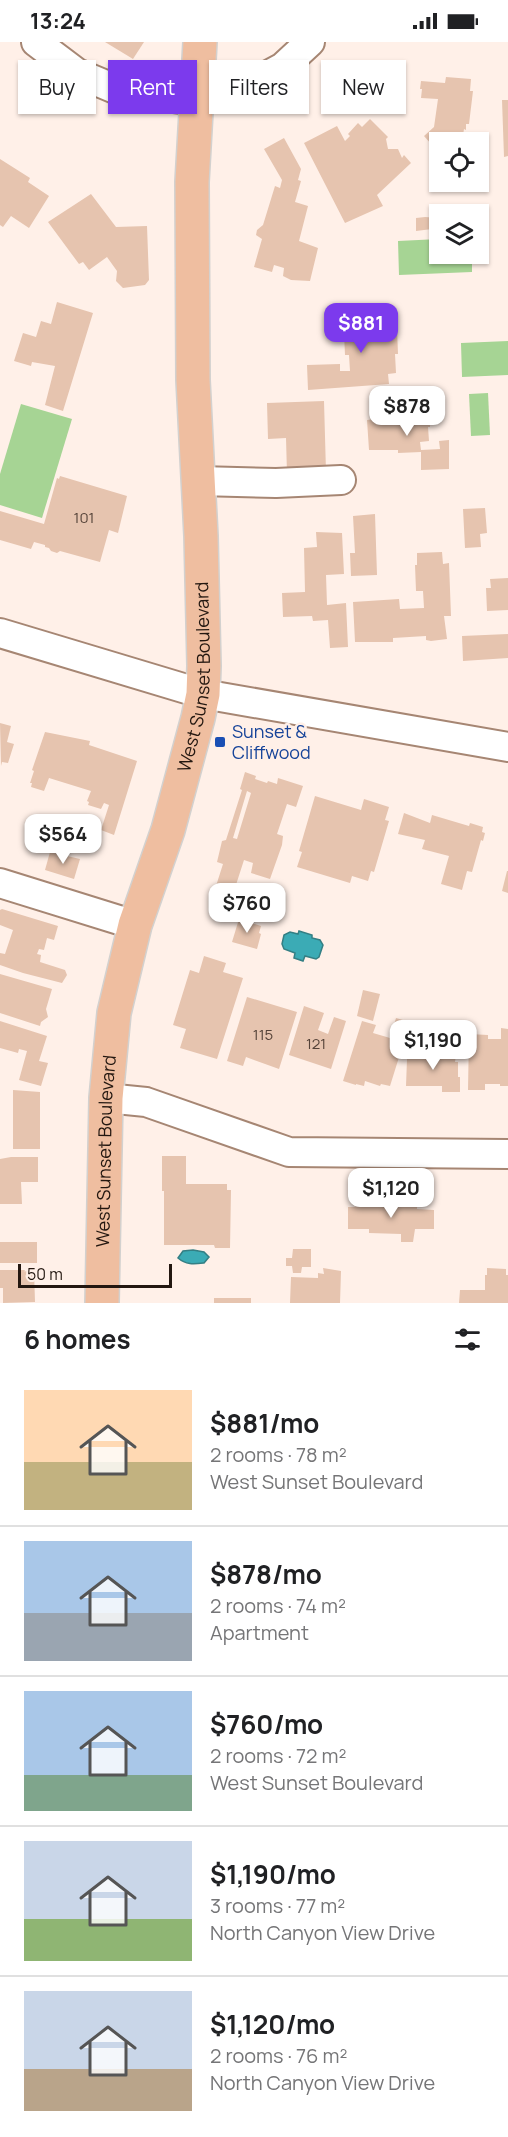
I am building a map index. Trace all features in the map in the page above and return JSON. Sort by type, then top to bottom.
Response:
[{"type":"main road","name":"West Sunset Boulevard","points":[[197,77],[200,42]]},
{"type":"main road","name":"West Sunset Boulevard","points":[[102,1303],[106,1098],[114,1013],[135,925],[168,830],[203,694],[199,481],[193,380],[192,182],[195,114]]},
{"type":"street","points":[[36,42],[77,72],[108,86]]},
{"type":"street","points":[[197,100],[242,89],[284,67],[310,42]]},
{"type":"street","points":[[199,481],[276,483],[342,480]]},
{"type":"street","points":[[0,633],[203,694],[508,747]]},
{"type":"street","points":[[0,883],[135,925]]},
{"type":"street","points":[[106,1098],[146,1102],[289,1152],[508,1154]]},
{"type":"green space","points":[[429,239],[429,264],[472,264],[472,272],[399,275],[398,241]]},
{"type":"green space","points":[[508,341],[508,375],[462,377],[461,343]]},
{"type":"green space","points":[[488,393],[490,435],[471,436],[469,394]]},
{"type":"green space","points":[[21,404],[72,419],[42,518],[0,505],[0,474]]},
{"type":"water","points":[[218,898],[259,910],[255,921],[215,909]]},
{"type":"water","points":[[299,931],[320,940],[323,945],[319,957],[316,959],[305,956],[303,961],[294,958],[295,953],[284,949],[282,944],[284,935],[290,932],[298,934]]},
{"type":"water","points":[[183,1251],[204,1252],[209,1257],[204,1263],[197,1264],[187,1263],[178,1258]]},
{"type":"building","points":[[105,42],[144,42],[133,59]]},
{"type":"building","points":[[446,77],[471,79],[470,91],[473,91],[469,124],[466,124],[464,132],[429,132],[429,142],[424,136],[434,127],[438,99],[421,98],[421,81],[445,83]]},
{"type":"building","points":[[502,100],[508,100],[508,156],[504,157]]},
{"type":"building","points":[[370,119],[388,137],[386,139],[388,149],[398,149],[402,158],[404,155],[411,163],[377,195],[383,206],[345,223],[304,143],[337,126],[345,141],[358,123],[362,127]]},
{"type":"building","points":[[284,138],[301,169],[298,180],[301,181],[295,202],[308,206],[299,241],[318,248],[310,281],[291,280],[283,276],[284,268],[274,265],[272,272],[254,267],[262,239],[256,235],[257,230],[263,225],[275,186],[280,188],[282,180],[264,149]]},
{"type":"building","points":[[0,159],[30,178],[28,182],[49,196],[29,228],[11,216],[3,227],[0,225]]},
{"type":"building","points":[[91,194],[116,227],[147,226],[149,280],[145,285],[123,288],[116,281],[117,271],[107,257],[89,270],[83,262],[79,264],[48,222]]},
{"type":"building","points":[[429,217],[429,229],[416,231],[416,218]]},
{"type":"building","points":[[57,302],[93,313],[63,411],[45,405],[55,366],[32,362],[31,366],[14,361],[23,333],[36,337],[41,321],[51,324]]},
{"type":"building","points":[[357,307],[376,307],[376,314],[386,313],[387,316],[393,316],[394,329],[397,329],[396,373],[388,374],[389,384],[308,390],[307,365],[340,364],[340,371],[350,371],[349,355],[345,355],[344,333],[348,333],[347,315],[358,314]]},
{"type":"building","points":[[324,401],[326,472],[287,474],[286,438],[268,439],[267,403]]},
{"type":"building","points":[[421,410],[422,421],[430,420],[430,427],[428,427],[429,441],[420,442],[421,450],[440,449],[439,441],[449,440],[449,469],[421,470],[421,452],[398,453],[398,450],[369,450],[367,420],[375,419],[375,413]]},
{"type":"building","points":[[60,476],[127,496],[118,533],[109,530],[100,562],[60,551],[57,553],[45,545],[34,542],[31,549],[0,540],[0,511],[44,524],[57,478],[59,479]]},
{"type":"building","points":[[485,508],[487,533],[480,534],[481,547],[465,548],[463,509]]},
{"type":"building","points":[[375,514],[377,575],[351,576],[350,553],[355,553],[353,516]]},
{"type":"building","points":[[316,532],[342,533],[344,574],[326,575],[327,605],[346,603],[348,647],[330,648],[328,620],[313,621],[312,616],[283,617],[282,593],[305,592],[304,548],[317,547]]},
{"type":"building","points":[[442,552],[443,564],[449,563],[451,616],[444,616],[447,639],[431,641],[426,640],[426,636],[393,638],[393,642],[355,642],[353,602],[399,599],[400,609],[424,608],[423,591],[416,591],[417,553]]},
{"type":"building","points":[[508,578],[508,610],[487,611],[486,588],[491,588],[490,579]]},
{"type":"building","points":[[508,634],[508,658],[463,661],[462,636]]},
{"type":"building","points":[[0,723],[11,726],[7,742],[14,744],[8,763],[2,762],[1,766]]},
{"type":"building","points":[[45,732],[90,741],[89,745],[137,761],[114,835],[101,830],[109,805],[104,803],[101,809],[88,805],[87,801],[91,791],[49,778],[44,791],[31,787],[34,771],[32,770]]},
{"type":"building","points":[[245,772],[267,783],[268,781],[277,784],[278,778],[303,786],[296,807],[287,804],[277,834],[283,836],[282,845],[270,879],[251,873],[253,863],[244,860],[234,891],[227,889],[226,891],[216,886],[223,864],[217,862],[222,841],[226,840],[242,790],[240,789]],"holes":[[[247,791],[251,793],[237,839],[233,838]]]},
{"type":"building","points":[[315,796],[361,810],[364,799],[389,807],[385,820],[389,821],[374,872],[371,871],[368,881],[352,876],[350,883],[297,867],[302,852],[299,851]]},
{"type":"building","points":[[404,813],[430,823],[432,815],[469,826],[470,823],[483,827],[482,832],[485,833],[483,841],[481,840],[472,872],[467,871],[462,890],[441,884],[449,856],[422,849],[425,840],[398,834]]},
{"type":"building","points":[[50,852],[80,859],[74,879],[45,870]]},
{"type":"building","points":[[508,871],[508,893],[502,891]]},
{"type":"building","points":[[0,910],[58,926],[54,940],[47,938],[44,950],[39,949],[37,954],[41,955],[40,962],[65,970],[67,975],[62,983],[0,965],[0,953],[5,954],[13,930],[0,925]]},
{"type":"building","points":[[239,919],[261,926],[257,949],[232,942]]},
{"type":"building","points":[[204,956],[226,963],[223,972],[243,978],[217,1059],[180,1048],[186,1029],[173,1025],[190,970],[199,973]]},
{"type":"building","points":[[0,974],[52,989],[46,1009],[48,1017],[41,1022],[40,1026],[0,1013]]},
{"type":"building","points":[[363,990],[380,994],[373,1021],[357,1016]]},
{"type":"building","points":[[247,997],[297,1012],[279,1069],[246,1057],[243,1066],[227,1061]]},
{"type":"building","points":[[304,1006],[324,1013],[318,1030],[328,1034],[334,1017],[346,1021],[331,1069],[289,1055]]},
{"type":"building","points":[[396,1018],[410,1022],[390,1086],[381,1084],[380,1086],[365,1081],[364,1086],[343,1081],[362,1021],[376,1025],[373,1033],[390,1038]]},
{"type":"building","points":[[0,1021],[47,1036],[39,1061],[48,1063],[41,1086],[19,1080],[27,1051],[19,1049],[18,1053],[0,1048]]},
{"type":"building","points":[[501,1028],[508,1029],[508,1086],[485,1084],[485,1090],[468,1090],[469,1034],[488,1035],[488,1039],[501,1039]]},
{"type":"building","points":[[419,1048],[432,1048],[432,1055],[456,1055],[460,1092],[442,1092],[442,1086],[406,1086],[407,1059],[410,1051],[418,1051]]},
{"type":"building","points":[[13,1090],[40,1092],[40,1149],[13,1149]]},
{"type":"building","points":[[162,1156],[186,1156],[186,1184],[227,1184],[227,1190],[231,1190],[230,1248],[215,1248],[214,1245],[164,1245]]},
{"type":"building","points":[[38,1157],[38,1182],[21,1182],[22,1204],[0,1204],[0,1159]]},
{"type":"building","points":[[355,1203],[417,1204],[417,1209],[434,1210],[434,1229],[415,1229],[413,1242],[401,1242],[401,1234],[369,1233],[369,1229],[348,1229],[348,1207],[355,1207]]},
{"type":"building","points":[[0,1242],[37,1242],[37,1263],[0,1263]]},
{"type":"building","points":[[293,1249],[311,1249],[311,1267],[302,1267],[301,1273],[293,1273],[292,1266],[286,1266],[286,1258],[292,1258]]},
{"type":"building","points":[[323,1268],[341,1271],[340,1303],[290,1303],[291,1277],[318,1278],[318,1273],[324,1274]]},
{"type":"building","points":[[487,1268],[506,1269],[508,1303],[459,1303],[460,1290],[485,1290]]},
{"type":"building","points":[[0,1270],[34,1270],[35,1302],[3,1303]]},
{"type":"building","points":[[214,1298],[251,1298],[251,1303],[214,1303]]},
{"type":"place","name":"Sunset & Cliffwood","points":[[220,742]]}]
